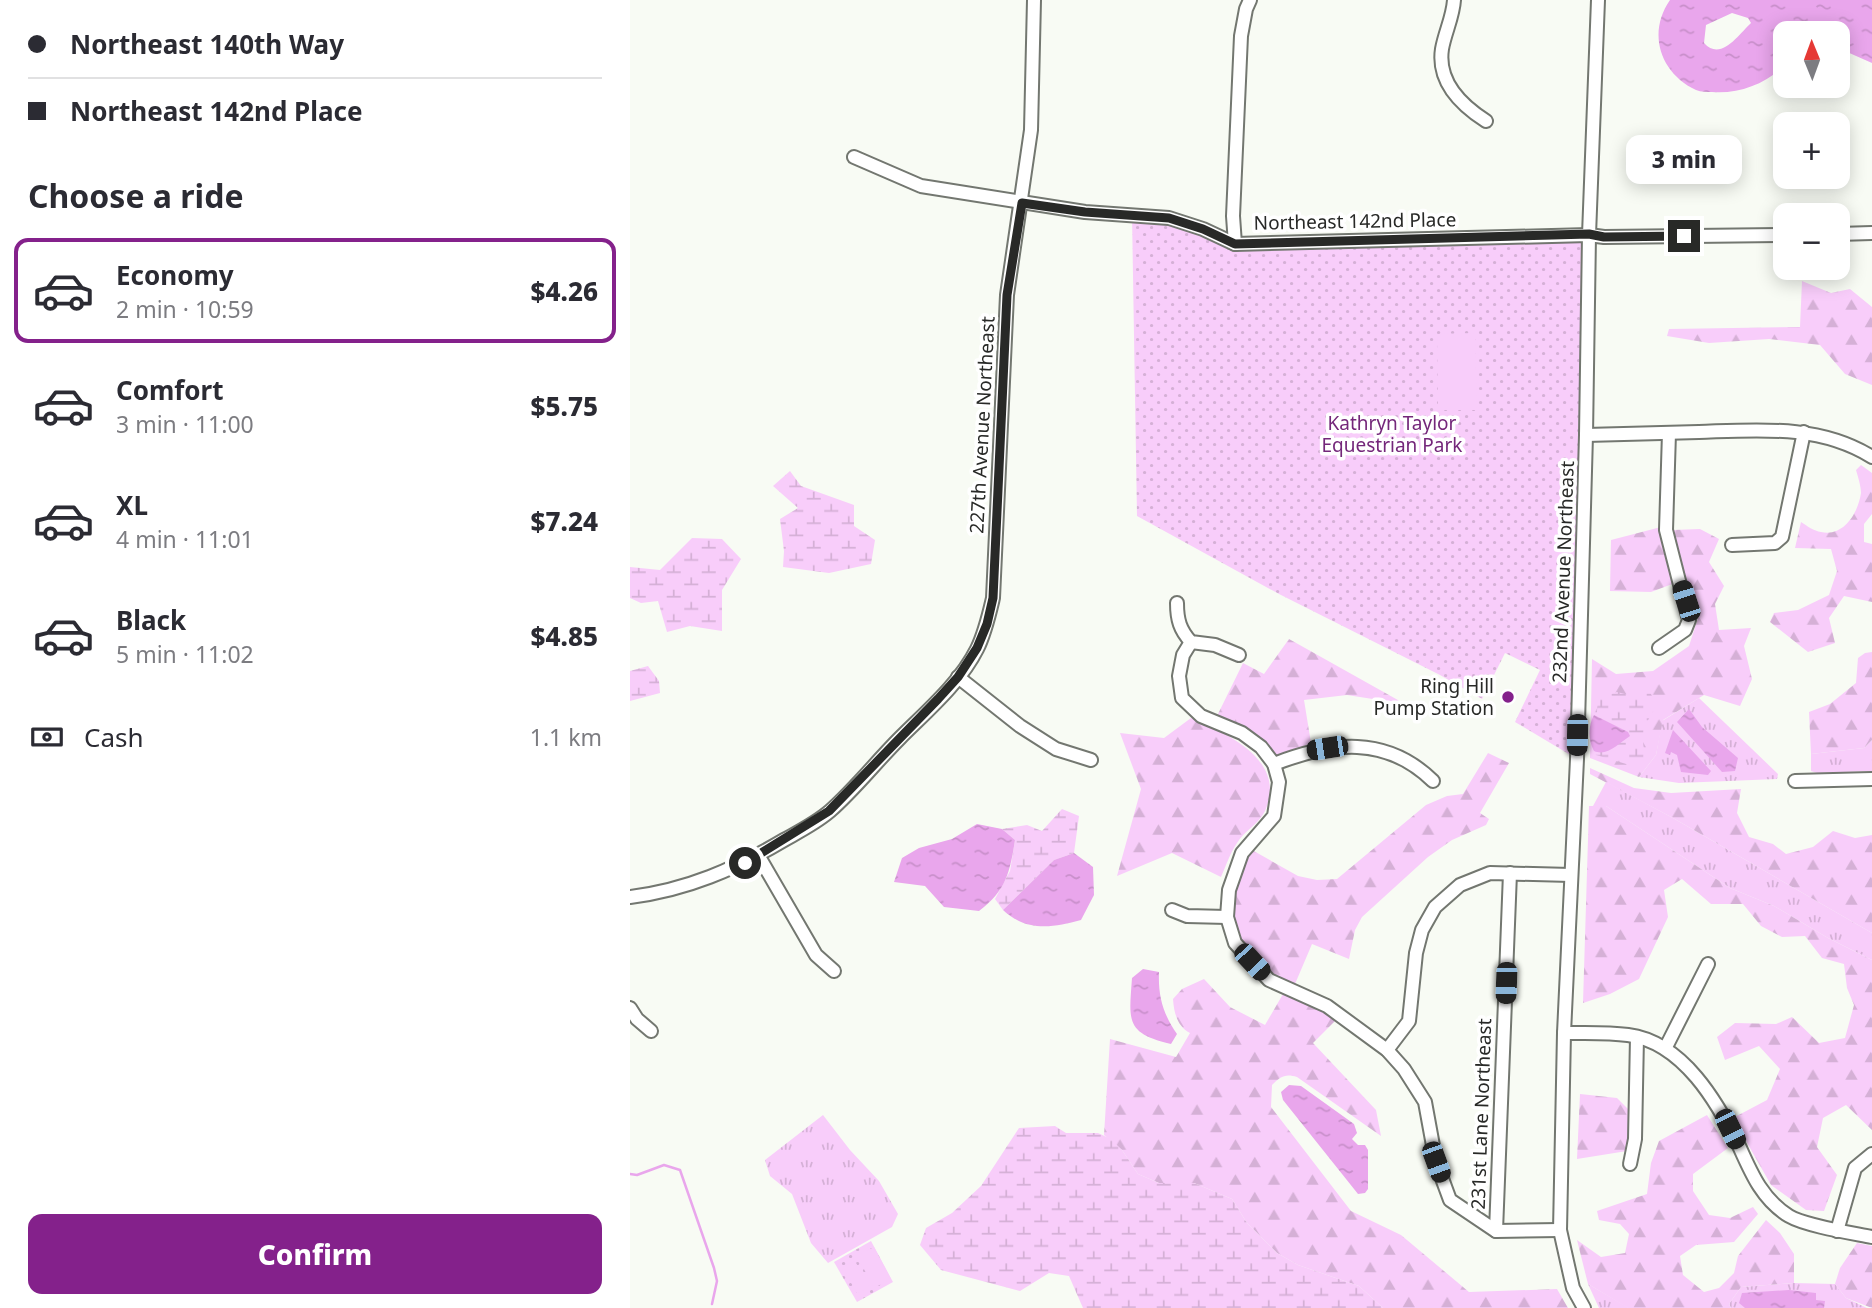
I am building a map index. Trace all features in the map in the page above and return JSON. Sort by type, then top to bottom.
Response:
[{"type":"street","name":"227th Avenue Northeast","points":[[630,897],[688,886],[734,869],[829,811],[958,677],[977,648],[987,624],[993,598],[1007,295],[1022,203],[1032,111],[1034,0]]},
{"type":"street","points":[[1235,244],[1233,216],[1241,36],[1245,9],[1250,0]]},
{"type":"street","points":[[1454,0],[1454,11],[1442,50],[1443,70],[1453,93],[1465,107],[1486,121]]},
{"type":"street","name":"232nd Avenue Northeast","points":[[1584,1308],[1573,1288],[1560,1230],[1598,0]]},
{"type":"street","name":"Northeast 142nd Place","points":[[854,157],[921,186],[1085,212],[1169,218],[1203,229],[1235,244],[1589,234],[1604,237],[1773,235]]},
{"type":"street","points":[[1850,234],[1872,233]]},
{"type":"street","points":[[1586,435],[1777,430],[1804,432],[1829,438],[1872,457]]},
{"type":"street","points":[[1659,648],[1685,630],[1689,620],[1666,530],[1669,432]]},
{"type":"street","points":[[1732,545],[1775,543],[1782,537],[1804,432]]},
{"type":"street","points":[[1177,603],[1177,618],[1182,633],[1191,642],[1215,645],[1239,655]]},
{"type":"street","points":[[1191,642],[1183,655],[1179,676],[1182,698],[1201,716],[1242,733],[1261,747],[1274,764],[1279,782],[1274,816],[1242,853],[1229,890],[1227,917],[1235,943],[1269,980],[1327,1006],[1387,1050],[1425,1102],[1436,1162],[1450,1200],[1496,1231],[1560,1230]]},
{"type":"street","points":[[958,677],[1020,726],[1056,749],[1091,760]]},
{"type":"street","points":[[1274,764],[1307,751],[1346,745],[1389,752],[1418,767],[1433,781]]},
{"type":"street","points":[[1795,780],[1872,779]]},
{"type":"street","points":[[758,855],[816,955],[834,971]]},
{"type":"street","points":[[1387,1050],[1409,1021],[1416,953],[1422,930],[1435,907],[1460,885],[1490,873],[1571,875]]},
{"type":"street","name":"231st Lane Northeast","points":[[1496,1231],[1510,873]]},
{"type":"street","points":[[1172,910],[1187,916],[1227,917]]},
{"type":"street","points":[[1666,1047],[1708,964]]},
{"type":"street","points":[[630,1008],[637,1019],[651,1031]]},
{"type":"street","points":[[1564,1033],[1637,1037],[1666,1047],[1699,1081],[1712,1100],[1730,1129],[1760,1190],[1790,1217],[1837,1231],[1872,1237]]},
{"type":"street","points":[[1630,1164],[1634,1139],[1637,1037]]},
{"type":"street","points":[[1837,1231],[1855,1168],[1872,1154]]},
{"type":"green space","name":"Kathryn Taylor Equestrian Park","points":[[1132,215],[1169,218],[1235,244],[1589,235],[1577,759],[1515,722],[1540,670],[1505,653],[1482,699],[1279,594],[1137,516]]},
{"type":"green space","points":[[1802,281],[1831,293],[1850,289],[1872,307],[1872,385],[1845,374],[1820,345],[1769,339],[1709,343],[1667,336],[1669,329],[1800,327]]},
{"type":"green space","points":[[1475,333],[1477,410],[1438,410],[1437,334]]},
{"type":"green space","points":[[1861,465],[1872,473],[1872,514],[1864,524],[1864,542],[1872,544],[1872,602],[1844,596],[1829,618],[1835,643],[1808,652],[1770,622],[1774,613],[1798,610],[1829,595],[1837,571],[1831,549],[1795,548],[1801,522],[1813,529],[1829,533],[1843,527],[1857,508],[1861,490],[1856,470]]},
{"type":"green space","points":[[790,471],[801,486],[854,505],[854,526],[875,540],[871,564],[829,573],[783,567],[780,519],[798,508],[773,486]]},
{"type":"green space","points":[[1661,527],[1675,583],[1651,592],[1610,591],[1611,540]]},
{"type":"green space","points":[[1700,529],[1719,539],[1709,562],[1724,586],[1715,604],[1719,630],[1751,628],[1744,646],[1752,679],[1740,706],[1704,695],[1663,720],[1656,755],[1639,777],[1590,758],[1592,659],[1616,674],[1653,671],[1689,646],[1699,615],[1679,561],[1673,530]]},
{"type":"green space","points":[[692,538],[722,539],[741,559],[722,590],[722,631],[690,626],[667,632],[658,601],[641,603],[630,598],[630,567],[660,570]]},
{"type":"green space","points":[[1289,639],[1405,704],[1347,695],[1304,700],[1311,743],[1275,756],[1217,716],[1243,663],[1264,674]]},
{"type":"green space","points":[[1872,652],[1872,740],[1864,748],[1811,754],[1809,712],[1830,704],[1856,683],[1858,658]]},
{"type":"green space","points":[[648,666],[659,681],[660,693],[630,701],[630,671]]},
{"type":"green space","points":[[1649,690],[1657,706],[1644,732],[1643,745],[1648,760],[1643,769],[1596,755],[1594,751],[1598,698],[1617,692],[1633,696]]},
{"type":"green space","points":[[1699,698],[1778,774],[1777,779],[1679,783],[1639,777],[1656,755],[1662,721]]},
{"type":"green space","points":[[1191,718],[1236,741],[1261,763],[1268,777],[1270,793],[1265,811],[1237,843],[1221,877],[1172,853],[1117,876],[1141,789],[1120,733],[1164,738]]},
{"type":"green space","points":[[1872,740],[1872,771],[1811,771],[1811,754],[1864,748]]},
{"type":"green space","points":[[1488,753],[1509,763],[1480,813],[1489,819],[1486,825],[1452,840],[1428,857],[1362,917],[1355,930],[1349,959],[1312,944],[1295,984],[1268,973],[1252,959],[1236,930],[1233,897],[1243,864],[1252,850],[1298,876],[1317,880],[1337,879],[1426,805],[1447,796],[1463,794]]},
{"type":"green space","points":[[1590,768],[1634,788],[1671,793],[1741,789],[1737,813],[1749,837],[1773,844],[1786,854],[1813,847],[1833,831],[1855,838],[1872,835],[1872,933],[1673,818],[1590,774]]},
{"type":"green space","points":[[1606,782],[1872,933],[1872,960],[1774,906],[1730,888],[1606,806],[1593,806]]},
{"type":"green space","points":[[1589,806],[1606,806],[1730,888],[1774,906],[1872,960],[1872,1130],[1846,1105],[1823,1118],[1817,1147],[1837,1175],[1824,1211],[1806,1210],[1771,1185],[1733,1118],[1767,1100],[1780,1069],[1759,1046],[1725,1060],[1717,1037],[1735,1023],[1776,1024],[1792,1017],[1819,1043],[1845,1038],[1854,1005],[1847,988],[1844,964],[1822,958],[1805,936],[1782,937],[1761,926],[1743,904],[1711,904],[1682,879],[1664,890],[1668,917],[1639,979],[1610,994],[1583,1003]]},
{"type":"green space","points":[[1062,809],[1079,816],[1074,853],[1054,860],[1003,910],[995,899],[1010,871],[1015,840],[1002,829],[1027,825],[1042,831]]},
{"type":"green space","points":[[1204,979],[1230,1007],[1265,1025],[1283,994],[1320,1007],[1337,1019],[1313,1043],[1376,1110],[1381,1136],[1297,1077],[1283,1076],[1272,1085],[1271,1107],[1351,1211],[1401,1235],[1469,1292],[1557,1289],[1568,1308],[1383,1308],[1359,1286],[1298,1265],[1277,1253],[1247,1223],[1232,1199],[1194,1183],[1159,1183],[1138,1174],[1122,1150],[1104,1135],[1110,1039],[1176,1057],[1190,1033],[1177,1019],[1173,999],[1182,989]]},
{"type":"green space","points":[[1580,1094],[1617,1098],[1630,1111],[1627,1151],[1577,1159]]},
{"type":"green space","points":[[823,1115],[879,1181],[898,1214],[892,1227],[828,1263],[811,1243],[792,1194],[770,1176],[765,1160]]},
{"type":"green space","points":[[1707,1115],[1728,1148],[1693,1174],[1693,1191],[1709,1215],[1730,1218],[1753,1207],[1758,1214],[1734,1242],[1696,1245],[1680,1256],[1683,1275],[1704,1292],[1719,1288],[1734,1273],[1738,1256],[1766,1220],[1780,1233],[1794,1254],[1794,1283],[1741,1287],[1729,1304],[1731,1308],[1628,1308],[1588,1284],[1577,1240],[1601,1257],[1625,1253],[1629,1234],[1620,1224],[1599,1220],[1597,1211],[1647,1194],[1651,1163],[1659,1141]]},
{"type":"green space","points":[[1055,1126],[1066,1133],[1098,1133],[1111,1139],[1138,1174],[1159,1183],[1194,1183],[1232,1199],[1247,1223],[1277,1253],[1298,1265],[1359,1286],[1383,1308],[1083,1308],[1069,1276],[1049,1273],[1020,1291],[941,1270],[920,1245],[926,1228],[952,1213],[981,1186],[1019,1128]]},
{"type":"green space","points":[[871,1241],[893,1282],[857,1302],[834,1262]]},
{"type":"green space","points":[[1857,1243],[1872,1246],[1872,1308],[1846,1298],[1835,1284],[1840,1268]]},
{"type":"green space","points":[[874,1247],[891,1279],[874,1288],[857,1256]]},
{"type":"green space","points":[[855,1261],[869,1287],[857,1294],[843,1267]]},
{"type":"green space","points":[[1794,1283],[1835,1284],[1846,1298],[1867,1308],[1731,1308],[1729,1304],[1741,1287]]},
{"type":"green space","points":[[1588,1284],[1629,1308],[1599,1308]]},
{"type":"water","points":[[1670,0],[1872,0],[1872,63],[1850,53],[1850,21],[1773,21],[1773,75],[1742,89],[1700,91],[1684,83],[1666,63],[1661,51],[1659,26]],"holes":[[[1732,13],[1748,18],[1751,23],[1723,48],[1710,48],[1704,43],[1706,25]]]},
{"type":"water","points":[[1689,709],[1702,727],[1738,758],[1735,771],[1722,772],[1677,722]]},
{"type":"water","points":[[1594,715],[1628,732],[1630,736],[1608,751],[1594,751],[1589,733]]},
{"type":"water","points":[[1673,730],[1711,771],[1708,775],[1681,772],[1677,755],[1665,753]]},
{"type":"water","points":[[977,824],[1002,829],[1015,840],[1011,862],[1001,888],[979,911],[944,907],[925,886],[894,882],[902,858],[919,848],[952,839]]},
{"type":"water","points":[[1074,853],[1093,867],[1094,895],[1081,920],[1050,926],[1031,925],[1003,910],[1054,860]]},
{"type":"water","points":[[1143,969],[1159,972],[1162,1004],[1177,1034],[1171,1044],[1145,1035],[1133,1023],[1130,1005],[1132,978]]},
{"type":"water","points":[[1289,1085],[1301,1086],[1354,1124],[1357,1133],[1352,1139],[1358,1145],[1365,1145],[1368,1150],[1368,1189],[1365,1193],[1358,1194],[1283,1100],[1281,1092]]},
{"type":"water","points":[[1789,1290],[1816,1293],[1816,1300],[1825,1301],[1824,1308],[1745,1308],[1739,1303],[1742,1293]]},
{"type":"waterway","points":[[630,1174],[637,1175],[664,1165],[680,1170],[714,1268],[717,1281],[712,1304]]},
{"type":"place","name":"Ring Hill Pump Station","points":[[1508,697]]},
{"type":"route","points":[[745,863],[829,811],[958,677],[977,648],[987,624],[993,598],[1007,295],[1022,203],[1085,212],[1169,218],[1203,229],[1235,244],[1589,234],[1604,237],[1684,236]]}]
